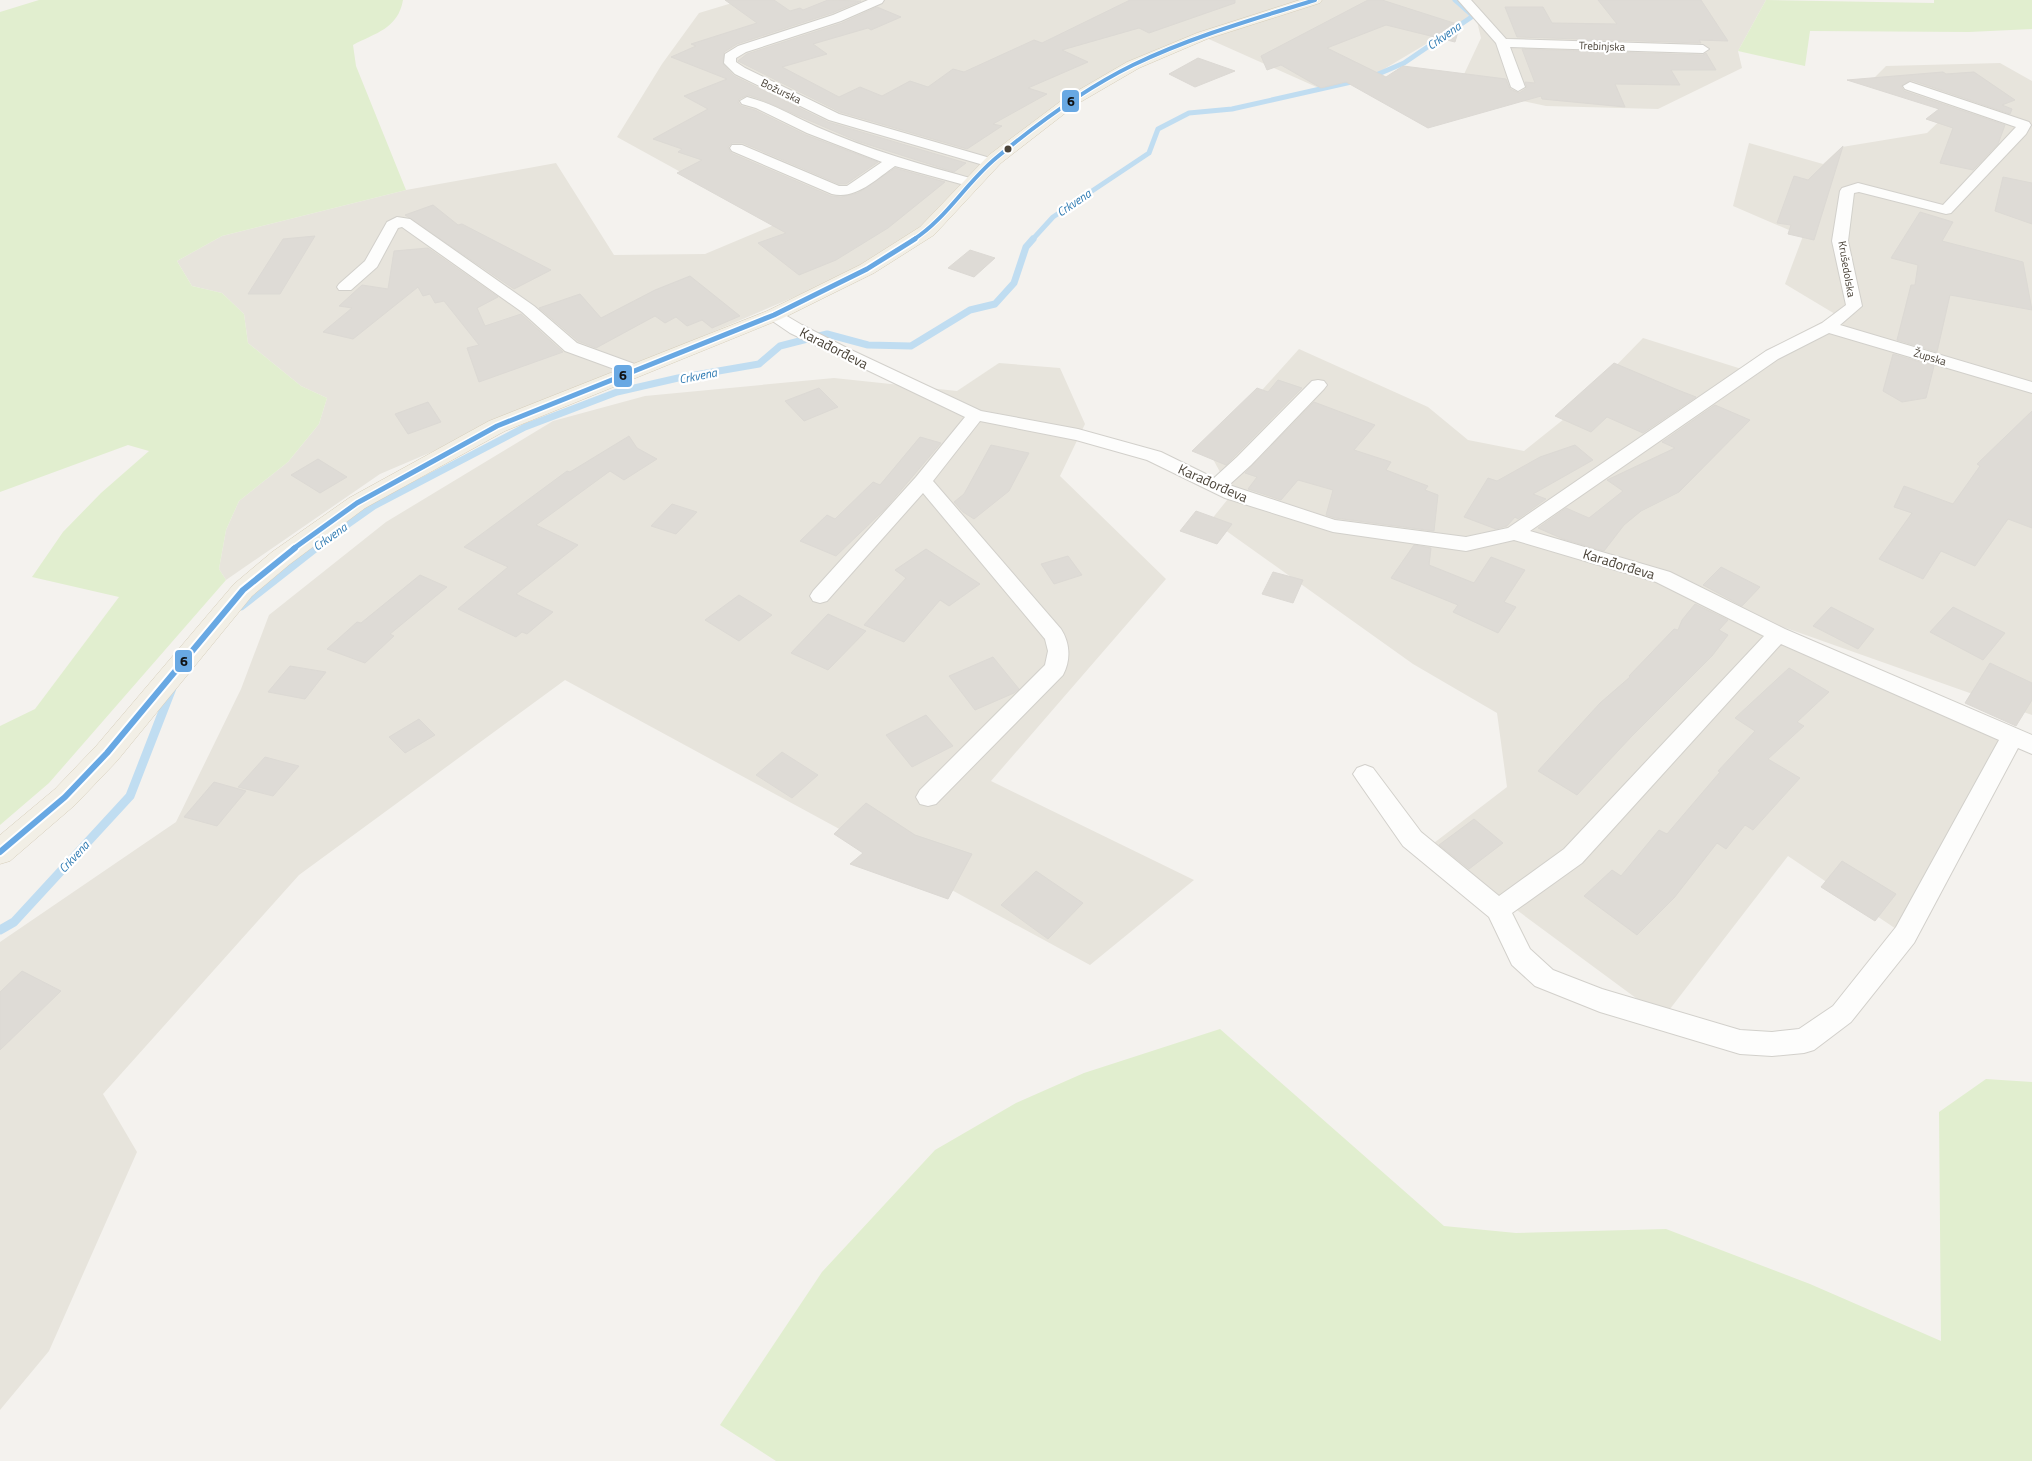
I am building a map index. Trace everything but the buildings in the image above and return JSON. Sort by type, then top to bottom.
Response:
[{"type":"main road","points":[[0,852],[65,797],[107,753],[243,590],[280,558],[357,503],[497,426],[774,314],[867,269],[904,248],[927,231],[992,163],[1071,100],[1133,64],[1202,36],[1314,0]]},
{"type":"street","name":"Božurska","points":[[878,0],[836,18],[742,49],[730,57],[730,63],[740,71],[834,117],[992,163]]},
{"type":"street","points":[[1464,0],[1489,26],[1502,43],[1518,87]]},
{"type":"street","name":"Trebinjska","points":[[1502,43],[1702,49]]},
{"type":"street","name":"Krušedolska","points":[[1514,533],[1772,355],[1828,327],[1854,306],[1840,242],[1848,191],[1858,186],[1946,210],[2021,131],[2024,125],[1910,86]]},
{"type":"street","points":[[747,101],[893,161],[972,183]]},
{"type":"street","points":[[737,148],[837,191],[851,190],[893,161]]},
{"type":"street","points":[[345,287],[371,264],[392,225],[397,222],[405,222],[528,309],[571,347],[634,370]]},
{"type":"street","name":"Karađorđeva","points":[[774,314],[796,329],[843,353],[976,415],[1078,435],[1154,456],[1232,494],[1333,526],[1466,544],[1514,533],[1663,577],[1778,634],[2022,742]]},
{"type":"street","name":"Župska","points":[[1828,327],[2032,388]]},
{"type":"street","points":[[1216,486],[1244,461],[1318,385]]},
{"type":"street","points":[[820,596],[923,481],[976,415]]},
{"type":"street","points":[[923,481],[1054,634],[1059,647],[1060,657],[1055,669],[928,797]]},
{"type":"street","points":[[1498,910],[1573,856],[1778,634]]},
{"type":"street","points":[[1365,774],[1412,839],[1498,910],[1520,957],[1544,978],[1600,1000],[1740,1042],[1772,1044],[1804,1041],[1842,1014],[1905,935],[2022,742]]},
{"type":"shaded area","points":[[742,0],[1455,0],[1473,16],[1369,78],[1321,89],[1202,36],[1095,86],[886,257],[380,474],[226,580],[219,569],[226,530],[239,501],[288,462],[319,424],[327,398],[301,386],[248,343],[244,314],[222,293],[192,286],[177,261],[222,236],[406,190],[556,163],[614,255],[705,254],[779,223],[706,186],[617,137],[662,64],[699,13]]},
{"type":"shaded area","points":[[1472,0],[1766,0],[1738,51],[1742,68],[1658,109],[1546,106],[1458,87],[1481,38]]},
{"type":"shaded area","points":[[2000,63],[2032,81],[2032,715],[1726,607],[2012,738],[1905,935],[1788,856],[1663,1018],[1430,846],[1507,787],[1497,713],[1413,664],[1211,520],[1232,494],[1208,450],[1299,349],[1428,407],[1468,440],[1524,451],[1564,419],[1643,338],[1748,371],[1835,314],[1785,284],[1803,236],[1733,206],[1749,143],[1823,164],[1842,147],[1927,133],[1950,111],[1873,79],[1886,66]]},
{"type":"shaded area","points":[[999,363],[1060,368],[1085,424],[1060,476],[1166,579],[991,781],[1194,880],[1090,965],[565,680],[299,875],[103,1094],[137,1152],[49,1351],[0,1410],[0,942],[176,822],[241,689],[269,615],[386,522],[553,421],[645,396],[834,378],[957,391]]},
{"type":"green space","points":[[39,0],[403,0],[396,18],[391,24],[353,45],[356,66],[406,190],[222,236],[177,261],[192,286],[222,293],[244,314],[248,343],[301,386],[327,398],[319,424],[288,462],[239,501],[226,530],[219,569],[226,580],[49,783],[0,825],[0,726],[35,709],[119,597],[32,577],[63,532],[101,493],[149,451],[128,445],[0,492],[0,12]]},
{"type":"green space","points":[[1766,0],[1934,3],[1934,0],[2032,0],[2032,29],[1969,32],[1810,31],[1805,66],[1738,51]]},
{"type":"green space","points":[[1220,1029],[1444,1226],[1516,1233],[1666,1229],[1810,1284],[1941,1341],[1939,1112],[1986,1079],[2032,1082],[2032,1461],[776,1461],[720,1425],[822,1272],[935,1150],[1016,1103],[1084,1073]]},
{"type":"waterway","name":"Crkvena","points":[[1032,240],[1053,217],[1149,153],[1158,129],[1189,113],[1232,109],[1369,78],[1404,63],[1473,16],[1455,0]]},
{"type":"waterway","name":"Crkvena","points":[[313,549],[374,506],[525,427],[617,392],[678,378],[759,364],[780,346],[827,334],[868,345],[911,346],[970,310],[995,304],[1014,283],[1026,247],[1033,239]]},
{"type":"waterway","name":"Crkvena","points":[[241,606],[315,548]]},
{"type":"waterway","name":"Crkvena","points":[[0,930],[14,922],[130,796],[172,688]]},
{"type":"transit line","name":"6","points":[[0,852],[65,797],[107,753],[243,590],[281,558],[357,503],[497,426],[774,315],[867,269],[927,231],[995,159],[1071,101],[1133,65],[1202,36],[1315,0]]}]
